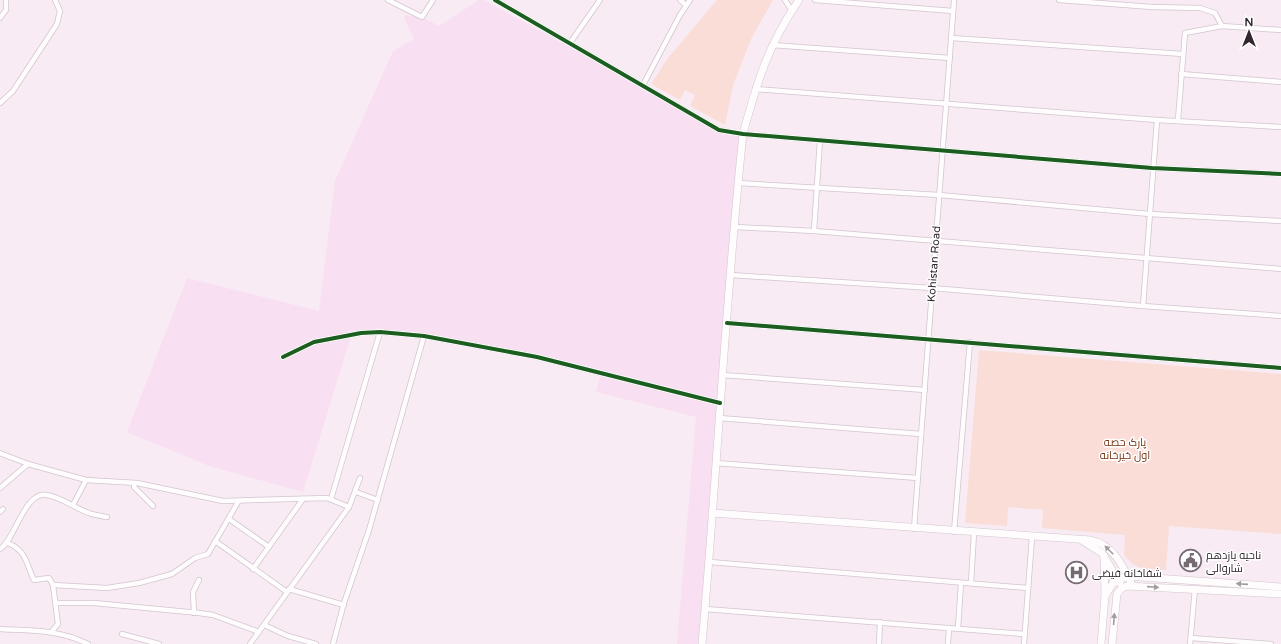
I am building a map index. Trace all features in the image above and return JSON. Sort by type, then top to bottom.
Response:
[{"type":"main road","points":[[702,644],[710,562],[715,463],[722,375],[738,183],[744,134],[755,89],[772,45],[799,0]]},
{"type":"main road","points":[[712,513],[954,532],[1090,540],[1104,545],[1115,556],[1132,585]]},
{"type":"main road","points":[[1081,540],[1098,549],[1118,579],[1119,591],[1112,644]]},
{"type":"main road","points":[[1101,644],[1105,596],[1104,556]]},
{"type":"main road","points":[[1105,596],[1109,586],[1118,579],[1127,576],[1281,587]]},
{"type":"main road","points":[[1226,591],[1227,583]]},
{"type":"main road","points":[[1119,591],[1132,585],[1281,594]]},
{"type":"street","points":[[0,18],[6,10],[6,0]]},
{"type":"street","points":[[0,103],[14,91],[58,24],[60,11],[55,0]]},
{"type":"street","points":[[388,0],[422,17],[433,0]]},
{"type":"street","points":[[495,0],[719,130],[744,134],[943,149],[1152,168],[1281,174]]},
{"type":"street","points":[[570,43],[600,0]]},
{"type":"street","points":[[680,0],[686,5]]},
{"type":"street","points":[[643,85],[690,0]]},
{"type":"street","points":[[785,0],[792,11]]},
{"type":"street","points":[[814,0],[953,11]]},
{"type":"street","name":"Kohistan Road","points":[[914,529],[954,0]]},
{"type":"street","points":[[1059,0],[1208,10],[1215,14],[1222,26]]},
{"type":"street","points":[[1152,7],[1153,0]]},
{"type":"street","points":[[1178,120],[1185,33],[1222,26],[1281,30]]},
{"type":"street","points":[[951,38],[1183,54]]},
{"type":"street","points":[[772,45],[950,58]]},
{"type":"street","points":[[1181,74],[1281,82]]},
{"type":"street","points":[[755,89],[1156,120],[1178,120],[1281,127]]},
{"type":"street","points":[[1143,306],[1156,120]]},
{"type":"street","points":[[814,231],[820,140]]},
{"type":"street","points":[[738,183],[939,195],[1150,214],[1281,221]]},
{"type":"street","points":[[735,227],[814,231],[1281,269]]},
{"type":"street","points":[[731,275],[932,288],[1281,316]]},
{"type":"street","points":[[727,323],[1281,368]]},
{"type":"street","points":[[331,499],[380,332]]},
{"type":"street","points":[[283,357],[314,342],[361,333],[380,332],[424,336],[538,357],[720,403]]},
{"type":"street","points":[[333,644],[378,500],[424,336]]},
{"type":"street","points":[[954,532],[970,342]]},
{"type":"street","points":[[722,375],[924,390]]},
{"type":"street","points":[[719,418],[921,434]]},
{"type":"street","points":[[0,453],[28,464],[86,480],[134,483],[223,501],[238,502],[331,499],[349,507]]},
{"type":"street","points":[[715,463],[918,478]]},
{"type":"street","points":[[0,488],[28,464]]},
{"type":"street","points":[[250,644],[349,507],[356,492],[360,478]]},
{"type":"street","points":[[73,505],[86,480]]},
{"type":"street","points":[[134,483],[134,486],[153,506]]},
{"type":"street","points":[[356,492],[378,500]]},
{"type":"street","points":[[0,549],[8,543],[25,510],[39,496],[44,494],[56,497],[89,513],[107,517]]},
{"type":"street","points":[[253,569],[303,499]]},
{"type":"street","points":[[53,585],[107,588],[172,574],[195,558],[208,554],[238,502]]},
{"type":"street","points":[[229,519],[269,547]]},
{"type":"street","points":[[971,584],[974,533]]},
{"type":"street","points":[[1024,644],[1032,537]]},
{"type":"street","points":[[215,541],[253,569],[288,591],[344,605]]},
{"type":"street","points":[[8,543],[16,546],[24,555],[34,580],[49,578],[53,585],[58,624],[52,631]]},
{"type":"street","points":[[710,562],[1028,588]]},
{"type":"street","points":[[194,613],[194,592],[199,580]]},
{"type":"street","points":[[958,628],[961,583]]},
{"type":"street","points":[[1190,644],[1195,589]]},
{"type":"street","points":[[56,603],[94,603],[213,615],[259,632]]},
{"type":"street","points":[[705,609],[1024,634]]},
{"type":"street","points":[[879,644],[880,622]]},
{"type":"street","points":[[264,625],[288,636],[316,644]]},
{"type":"street","points":[[948,644],[949,628]]},
{"type":"street","points":[[0,630],[52,631],[72,636],[86,644]]},
{"type":"street","points":[[122,634],[159,644]]},
{"type":"street","points":[[1191,638],[1271,644]]},
{"type":"shaded area","points":[[479,0],[484,0],[573,49],[718,133],[743,134],[702,644],[677,644],[696,417],[596,392],[601,373],[537,357],[449,341],[380,332],[351,336],[303,492],[209,466],[127,432],[187,278],[319,311],[335,181],[393,51],[414,39],[404,18],[406,15],[426,19],[439,26]]},
{"type":"green space","points":[[717,0],[773,0],[752,37],[733,85],[725,125],[690,106],[695,95],[685,90],[680,100],[651,84],[668,58]]},
{"type":"green space","name":"پارک حصه اول خیرخانه","points":[[979,350],[1281,374],[1281,534],[1169,526],[1166,570],[1143,568],[1133,564],[1124,555],[1125,535],[1042,528],[1043,510],[1008,507],[1007,526],[965,523]]},
{"type":"cycle path","points":[[495,0],[719,130],[743,134],[1152,168],[1281,174]]},
{"type":"cycle path","points":[[727,323],[1281,368]]},
{"type":"cycle path","points":[[283,357],[314,342],[361,333],[380,332],[424,336],[537,357],[720,403]]},
{"type":"place","name":"ناحیه یازدهم شاروالی","points":[[1191,561]]},
{"type":"place","name":"شفاخانه فیضی","points":[[1076,573]]}]
